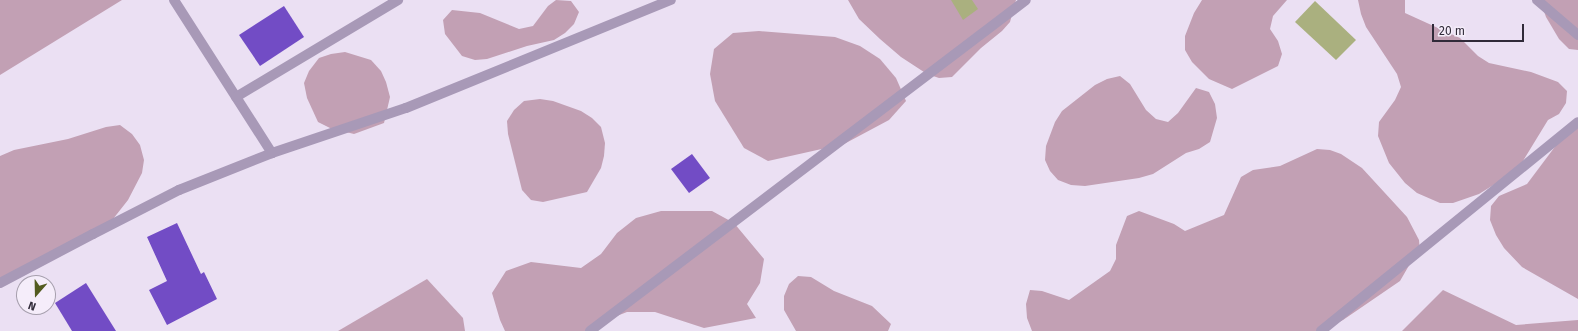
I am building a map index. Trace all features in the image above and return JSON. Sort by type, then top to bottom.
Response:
[{"type":"street","points":[[174,0],[272,153]]},
{"type":"street","points":[[236,97],[398,0]]},
{"type":"street","points":[[0,283],[179,190],[272,153],[406,108],[671,0]]},
{"type":"street","points":[[590,331],[1026,0]]},
{"type":"street","points":[[1537,0],[1578,35]]},
{"type":"street","points":[[1321,331],[1578,122]]},
{"type":"shaded area","points":[[0,0],[122,0],[0,75]]},
{"type":"shaded area","points":[[556,0],[571,1],[579,12],[574,24],[565,33],[554,40],[527,46],[487,59],[475,60],[462,56],[445,34],[443,20],[452,10],[480,13],[519,29],[533,26],[548,6]]},
{"type":"shaded area","points":[[848,0],[1016,0],[1010,22],[1002,31],[981,48],[952,77],[939,78],[927,74],[901,57],[880,39],[859,19]]},
{"type":"shaded area","points":[[951,0],[972,0],[978,9],[963,20]]},
{"type":"shaded area","points":[[1202,0],[1287,0],[1273,16],[1270,29],[1278,41],[1282,54],[1278,66],[1232,89],[1209,79],[1192,62],[1185,50],[1185,36],[1194,13]]},
{"type":"shaded area","points":[[1358,0],[1405,0],[1405,13],[1460,38],[1478,56],[1489,63],[1531,72],[1558,82],[1567,91],[1566,103],[1559,114],[1548,120],[1523,161],[1503,179],[1479,194],[1453,203],[1440,203],[1417,193],[1405,183],[1389,163],[1378,136],[1379,122],[1395,100],[1401,87],[1397,74],[1366,27]]},
{"type":"shaded area","points":[[1540,0],[1578,0],[1578,50],[1569,49],[1559,39],[1546,17]]},
{"type":"shaded area","points":[[1315,1],[1356,40],[1336,60],[1295,22]]},
{"type":"shaded area","points":[[759,31],[835,37],[860,46],[880,59],[896,78],[906,101],[889,120],[844,144],[768,161],[744,148],[715,101],[710,74],[714,49],[733,33]]},
{"type":"shaded area","points":[[345,52],[371,60],[381,71],[390,97],[384,123],[354,134],[330,128],[318,122],[307,98],[304,83],[309,71],[319,58]]},
{"type":"shaded area","points":[[1120,76],[1130,84],[1146,110],[1156,119],[1168,122],[1178,113],[1196,88],[1209,92],[1215,104],[1217,118],[1210,142],[1199,149],[1186,153],[1153,174],[1139,178],[1085,186],[1071,185],[1058,180],[1050,171],[1045,160],[1046,146],[1055,122],[1062,111],[1095,85],[1107,79]]},
{"type":"shaded area","points":[[540,99],[553,101],[581,111],[592,118],[601,127],[605,143],[604,156],[601,168],[587,192],[543,202],[531,200],[522,190],[508,134],[507,121],[514,110],[524,101]]},
{"type":"shaded area","points":[[120,125],[132,134],[140,145],[144,160],[142,173],[128,200],[102,233],[0,280],[0,156],[14,150],[68,139],[106,127]]},
{"type":"shaded area","points":[[1578,125],[1578,299],[1522,267],[1504,248],[1496,235],[1490,220],[1491,206],[1499,196],[1527,184],[1560,140]]},
{"type":"shaded area","points":[[1317,149],[1330,150],[1341,154],[1362,168],[1407,217],[1419,240],[1420,253],[1411,262],[1400,281],[1343,320],[1321,331],[1032,331],[1027,318],[1026,304],[1030,290],[1042,291],[1069,300],[1110,271],[1116,259],[1116,245],[1127,216],[1139,211],[1174,224],[1185,231],[1224,215],[1241,177],[1253,170],[1280,166]]},
{"type":"shaded area","points":[[661,211],[712,211],[734,223],[764,259],[760,283],[747,304],[756,318],[704,328],[655,312],[627,312],[604,321],[589,331],[505,331],[492,293],[506,271],[531,262],[581,268],[601,254],[617,233],[636,218]]},
{"type":"shaded area","points":[[798,276],[811,277],[834,291],[872,306],[891,324],[888,331],[796,331],[784,310],[784,296],[789,284]]},
{"type":"shaded area","points":[[427,279],[463,318],[465,331],[338,331]]},
{"type":"shaded area","points":[[1443,290],[1516,325],[1578,320],[1578,331],[1402,331]]},
{"type":"building","points":[[284,6],[304,37],[260,66],[239,35]]},
{"type":"building","points":[[692,154],[710,178],[689,193],[671,169]]},
{"type":"building","points":[[177,223],[201,274],[204,272],[217,299],[167,325],[149,290],[167,281],[147,237]]},
{"type":"building","points":[[86,283],[116,331],[72,331],[56,302]]}]
